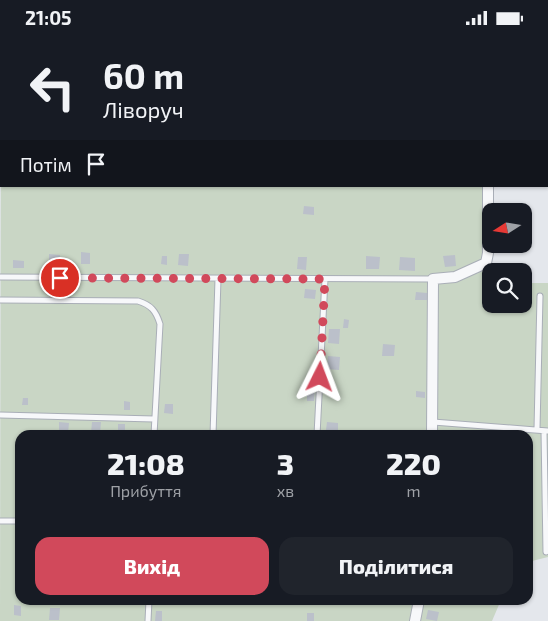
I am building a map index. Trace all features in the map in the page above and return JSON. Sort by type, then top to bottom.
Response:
[{"type":"street","points":[[432,430],[434,279],[456,277],[486,263],[488,253],[488,187]]},
{"type":"street","points":[[415,621],[418,605]]},
{"type":"lane","points":[[0,277],[434,279]]},
{"type":"lane","points":[[213,430],[218,279]]},
{"type":"lane","points":[[317,430],[325,279]]},
{"type":"lane","points":[[537,429],[540,296]]},
{"type":"lane","points":[[0,300],[138,301],[146,303],[153,309],[160,324],[154,430]]},
{"type":"lane","points":[[0,415],[154,419]]},
{"type":"lane","points":[[433,421],[546,431],[546,552]]},
{"type":"lane","points":[[0,521],[15,521]]},
{"type":"lane","points":[[148,621],[149,605]]},
{"type":"green space","points":[[1,187],[488,187],[488,203],[482,203],[482,253],[487,253],[486,263],[482,263],[482,313],[532,313],[532,283],[548,283],[548,557],[533,561],[533,430],[15,430],[15,605],[499,605],[492,621],[0,621]]},
{"type":"building","points":[[304,206],[314,207],[314,215],[303,214]]},
{"type":"building","points":[[81,252],[90,253],[90,264],[81,264]]},
{"type":"building","points":[[49,254],[60,255],[59,266],[49,265]]},
{"type":"building","points":[[179,254],[189,254],[188,266],[178,265]]},
{"type":"building","points":[[455,255],[456,266],[445,267],[443,256]]},
{"type":"building","points":[[162,256],[167,256],[167,265],[161,264]]},
{"type":"building","points":[[366,256],[380,257],[379,269],[366,269]]},
{"type":"building","points":[[298,257],[307,257],[306,270],[297,269]]},
{"type":"building","points":[[400,257],[415,258],[415,271],[399,270]]},
{"type":"building","points":[[13,260],[24,261],[24,268],[13,268]]},
{"type":"building","points":[[305,289],[316,290],[315,299],[304,298]]},
{"type":"building","points":[[416,292],[427,293],[427,300],[415,300]]},
{"type":"building","points":[[344,319],[349,320],[348,328],[343,328]]},
{"type":"building","points":[[329,329],[340,329],[339,344],[328,343]]},
{"type":"building","points":[[383,344],[395,345],[394,356],[382,356]]},
{"type":"building","points":[[328,356],[340,357],[339,370],[327,369]]},
{"type":"building","points":[[307,388],[315,389],[314,401],[307,401]]},
{"type":"building","points":[[416,391],[425,392],[425,398],[416,397]]},
{"type":"building","points":[[23,398],[28,398],[28,405],[22,405]]},
{"type":"building","points":[[124,401],[130,402],[130,410],[124,410]]},
{"type":"building","points":[[165,404],[173,404],[173,414],[164,413]]},
{"type":"building","points":[[59,422],[69,423],[68,430],[59,430]]},
{"type":"building","points":[[92,422],[101,422],[100,430],[91,430]]},
{"type":"building","points":[[327,422],[338,423],[338,430],[326,430]]},
{"type":"building","points":[[118,424],[125,424],[125,430],[118,430]]},
{"type":"building","points":[[14,605],[21,606],[21,616],[14,615]]},
{"type":"building","points":[[50,608],[60,608],[59,620],[49,620]]},
{"type":"building","points":[[428,610],[439,612],[437,621],[426,619]]},
{"type":"building","points":[[156,611],[162,611],[162,621],[155,621]]},
{"type":"building","points":[[307,613],[314,613],[314,621],[307,621]]},
{"type":"route","points":[[60,278],[325,279],[320,377]]}]
